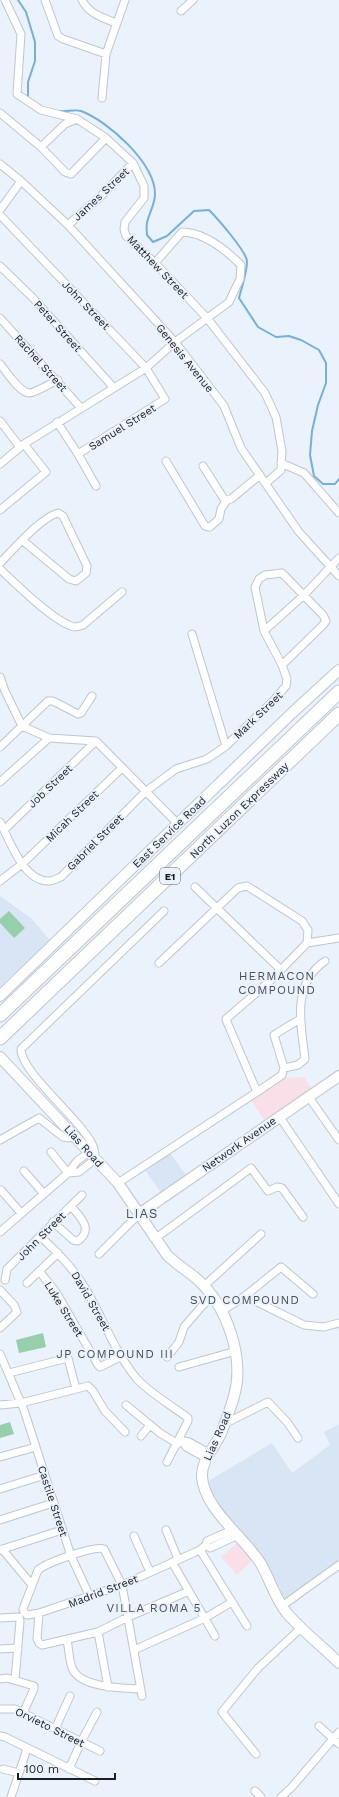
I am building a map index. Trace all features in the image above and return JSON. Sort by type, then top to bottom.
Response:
[{"type":"highway","name":"North Luzon Expressway","points":[[0,1015],[339,692]]},
{"type":"highway","name":"North Luzon Expressway","points":[[0,1038],[339,714]]},
{"type":"main road","name":"East Service Road","points":[[0,996],[292,713],[339,670]]},
{"type":"main road","name":"Lias Road","points":[[3,1059],[118,1183],[176,1264],[199,1280],[222,1311],[236,1351],[237,1361],[234,1395],[220,1436],[202,1468],[202,1479],[207,1494],[216,1511],[260,1563],[282,1606],[301,1628],[339,1663]]},
{"type":"main road","name":"Network Avenue","points":[[139,1214],[339,1076]]},
{"type":"street","name":"Matthew Street","points":[[5,0],[21,34],[17,94],[41,110],[77,119],[106,138],[133,163],[144,186],[144,198],[125,222],[124,229],[126,236],[155,262],[207,318],[264,393],[276,417],[282,451],[281,463]]},
{"type":"street","points":[[45,0],[58,36],[106,54]]},
{"type":"street","points":[[82,0],[85,5],[96,15],[116,23]]},
{"type":"street","points":[[102,98],[106,54],[125,0]]},
{"type":"street","points":[[181,11],[193,0]]},
{"type":"street","points":[[0,113],[41,148],[65,172],[71,174],[106,138]]},
{"type":"street","points":[[41,148],[65,124],[77,119]]},
{"type":"street","name":"James Street","points":[[68,225],[99,198],[133,163]]},
{"type":"street","name":"Genesis Avenue","points":[[0,164],[21,181],[68,225],[175,342],[224,406],[240,448],[299,532],[339,576]]},
{"type":"street","points":[[0,210],[21,181]]},
{"type":"street","name":"John Street","points":[[0,215],[146,368],[165,399]]},
{"type":"street","points":[[0,464],[22,445],[146,368],[175,342],[229,302],[240,279],[241,265],[232,256],[193,232],[182,232],[155,262]]},
{"type":"street","name":"Peter Street","points":[[0,266],[33,298],[114,388]]},
{"type":"street","name":"Rachel Street","points":[[0,318],[58,380],[81,408]]},
{"type":"street","points":[[0,364],[18,387],[24,392],[30,393],[58,380]]},
{"type":"street","name":"Samuel Street","points":[[78,454],[165,399]]},
{"type":"street","points":[[0,421],[46,472],[0,510]]},
{"type":"street","points":[[57,422],[78,454],[96,486]]},
{"type":"street","points":[[166,461],[205,526],[210,527],[219,519],[221,509],[227,500],[231,499],[260,475]]},
{"type":"street","points":[[266,483],[280,470],[281,463],[304,473],[339,513]]},
{"type":"street","points":[[203,466],[224,499],[227,500]]},
{"type":"street","points":[[0,563],[22,540],[51,515],[58,513],[62,516],[87,566],[86,573],[76,580],[70,579],[22,540]]},
{"type":"street","points":[[264,631],[304,595],[339,558]]},
{"type":"street","points":[[0,569],[44,609],[76,627],[83,625],[122,592]]},
{"type":"street","name":"Mark Street","points":[[145,792],[176,769],[207,759],[226,746],[274,700],[286,686],[287,679],[282,665],[264,631],[255,587],[259,579],[265,575],[282,573],[304,595]]},
{"type":"street","points":[[282,665],[323,625],[326,620],[304,595]]},
{"type":"street","points":[[192,634],[226,746]]},
{"type":"street","points":[[0,677],[2,693],[22,726],[49,738],[96,741],[178,824]]},
{"type":"street","points":[[0,747],[48,701],[53,701],[78,714],[81,713],[92,696]]},
{"type":"street","points":[[0,782],[49,738]]},
{"type":"street","name":"Job Street","points":[[4,830],[96,741]]},
{"type":"street","name":"Micah Street","points":[[0,881],[22,864],[122,768]]},
{"type":"street","name":"Gabriel Street","points":[[0,822],[27,871],[36,879],[50,881],[61,877],[145,792]]},
{"type":"street","points":[[159,963],[238,888],[247,886],[302,921],[308,930],[307,943]]},
{"type":"street","points":[[195,887],[281,970]]},
{"type":"street","points":[[0,1232],[68,1173],[80,1172],[92,1155],[93,1145],[76,1122],[32,1072],[21,1056],[21,1049],[164,911]]},
{"type":"street","points":[[257,1092],[226,1018],[281,970],[307,943],[339,938]]},
{"type":"street","points":[[284,1068],[298,1065],[305,1059],[300,1019],[300,1005],[303,990],[316,968],[325,961]]},
{"type":"street","points":[[118,1183],[282,1075],[284,1068],[274,1035],[300,1019]]},
{"type":"street","points":[[308,1096],[339,1140]]},
{"type":"street","points":[[279,1116],[339,1204]]},
{"type":"street","points":[[0,1140],[39,1118],[63,1137],[68,1138],[72,1132]]},
{"type":"street","points":[[51,1152],[68,1173]]},
{"type":"street","points":[[156,1238],[251,1168],[268,1191],[276,1187],[282,1188],[303,1217]]},
{"type":"street","points":[[24,1171],[44,1194]]},
{"type":"street","points":[[1,1190],[21,1213]]},
{"type":"street","name":"John Street","points":[[5,1280],[7,1269],[82,1195]]},
{"type":"street","points":[[53,1222],[73,1240],[78,1241],[84,1236],[86,1229],[84,1222],[71,1206]]},
{"type":"street","points":[[98,1254],[139,1214]]},
{"type":"street","points":[[204,1286],[261,1234]]},
{"type":"street","name":"David Street","points":[[41,1237],[75,1272],[122,1356],[137,1379],[164,1402],[188,1418],[180,1442]]},
{"type":"street","points":[[27,1283],[58,1253]]},
{"type":"street","points":[[222,1311],[245,1296],[281,1267],[313,1294]]},
{"type":"street","name":"Luke Street","points":[[39,1271],[56,1292],[98,1365],[100,1367],[104,1366],[122,1356]]},
{"type":"street","points":[[0,1290],[14,1305],[16,1312],[0,1328]]},
{"type":"street","points":[[245,1296],[304,1325],[324,1327],[339,1323]]},
{"type":"street","points":[[167,1356],[179,1342],[184,1327],[212,1297]]},
{"type":"street","points":[[179,1366],[236,1351]]},
{"type":"street","name":"Castile Street","points":[[0,1354],[22,1403],[71,1556],[90,1597]]},
{"type":"street","points":[[9,1373],[68,1358],[76,1389]]},
{"type":"street","points":[[0,1405],[22,1403],[88,1386],[93,1391],[105,1411],[125,1432]]},
{"type":"street","points":[[224,1424],[268,1402],[287,1422],[298,1438]]},
{"type":"street","points":[[126,1405],[150,1425],[186,1447],[208,1456]]},
{"type":"street","points":[[141,1436],[150,1425]]},
{"type":"street","points":[[168,1462],[180,1442]]},
{"type":"street","points":[[0,1456],[36,1447]]},
{"type":"street","points":[[0,1489],[44,1475]]},
{"type":"street","points":[[0,1520],[53,1503]]},
{"type":"street","points":[[32,1585],[1,1549],[62,1530]]},
{"type":"street","points":[[166,1530],[175,1560],[189,1591],[215,1636]]},
{"type":"street","name":"Madrid Street","points":[[39,1613],[122,1585],[203,1547],[210,1548],[234,1533]]},
{"type":"street","points":[[134,1536],[150,1572]]},
{"type":"street","points":[[203,1547],[232,1602],[247,1626]]},
{"type":"street","points":[[67,1640],[74,1671],[90,1682],[108,1687],[141,1692],[134,1650],[128,1617],[122,1585],[104,1549],[98,1548],[43,1566],[38,1570],[24,1612],[27,1615],[39,1613],[37,1639],[42,1645],[98,1632],[128,1617],[189,1591]]},
{"type":"street","points":[[282,1606],[339,1565]]},
{"type":"street","points":[[134,1650],[204,1618],[232,1602]]},
{"type":"street","points":[[0,1618],[19,1617],[20,1621],[15,1680]]},
{"type":"street","points":[[256,1754],[222,1712],[258,1668],[301,1628]]},
{"type":"street","points":[[98,1632],[108,1687]]},
{"type":"street","points":[[0,1649],[18,1648]]},
{"type":"street","points":[[0,1679],[7,1678],[34,1686],[23,1713]]},
{"type":"street","points":[[55,1729],[70,1696]]},
{"type":"street","name":"Orvieto Street","points":[[0,1709],[10,1708],[23,1713],[100,1751]]},
{"type":"street","points":[[69,1770],[81,1742],[97,1712]]},
{"type":"street","points":[[319,1726],[339,1744]]},
{"type":"street","points":[[280,1797],[291,1788],[339,1732]]},
{"type":"street","points":[[0,1736],[5,1737],[69,1770],[95,1781]]},
{"type":"street","points":[[11,1797],[27,1749]]},
{"type":"street","points":[[3,1769],[18,1774]]},
{"type":"street","points":[[254,1791],[261,1797]]},
{"type":"shaded area","points":[[0,896],[32,919],[50,940],[0,987]]},
{"type":"shaded area","points":[[304,1077],[312,1090],[264,1120],[251,1100],[283,1078]]},
{"type":"shaded area","points":[[169,1152],[187,1176],[162,1194],[145,1170]]},
{"type":"shaded area","points":[[339,1424],[339,1565],[284,1604],[266,1569],[263,1556],[217,1506],[207,1482],[272,1443],[292,1473],[330,1445],[324,1432]]},
{"type":"shaded area","points":[[238,1542],[254,1559],[237,1575],[221,1557]]},
{"type":"green space","points":[[9,911],[25,928],[14,938],[0,923],[0,919]]},
{"type":"green space","points":[[43,1333],[46,1347],[19,1353],[16,1340]]},
{"type":"green space","points":[[10,1422],[14,1434],[0,1438],[0,1425]]},
{"type":"waterway","points":[[18,0],[26,12],[35,42],[35,61],[28,82],[28,98]]},
{"type":"waterway","points":[[60,111],[79,110],[92,116],[116,133],[139,157],[153,182],[155,194],[147,226],[147,235],[153,242],[167,236],[194,211],[209,210],[231,235],[245,256],[247,261],[246,270],[239,298],[258,327],[276,337],[289,336],[301,340],[319,350],[326,363],[326,383],[318,405],[312,431],[310,455],[314,476],[323,484],[335,484],[339,479]]},
{"type":"district","name":"HERMACON COMPOUND","points":[[277,983]]},
{"type":"district","name":"LIAS","points":[[142,1213]]},
{"type":"district","name":"SVD COMPOUND","points":[[245,1300]]},
{"type":"district","name":"JP COMPOUND III","points":[[115,1354]]},
{"type":"district","name":"VILLA ROMA 5","points":[[154,1608]]}]
